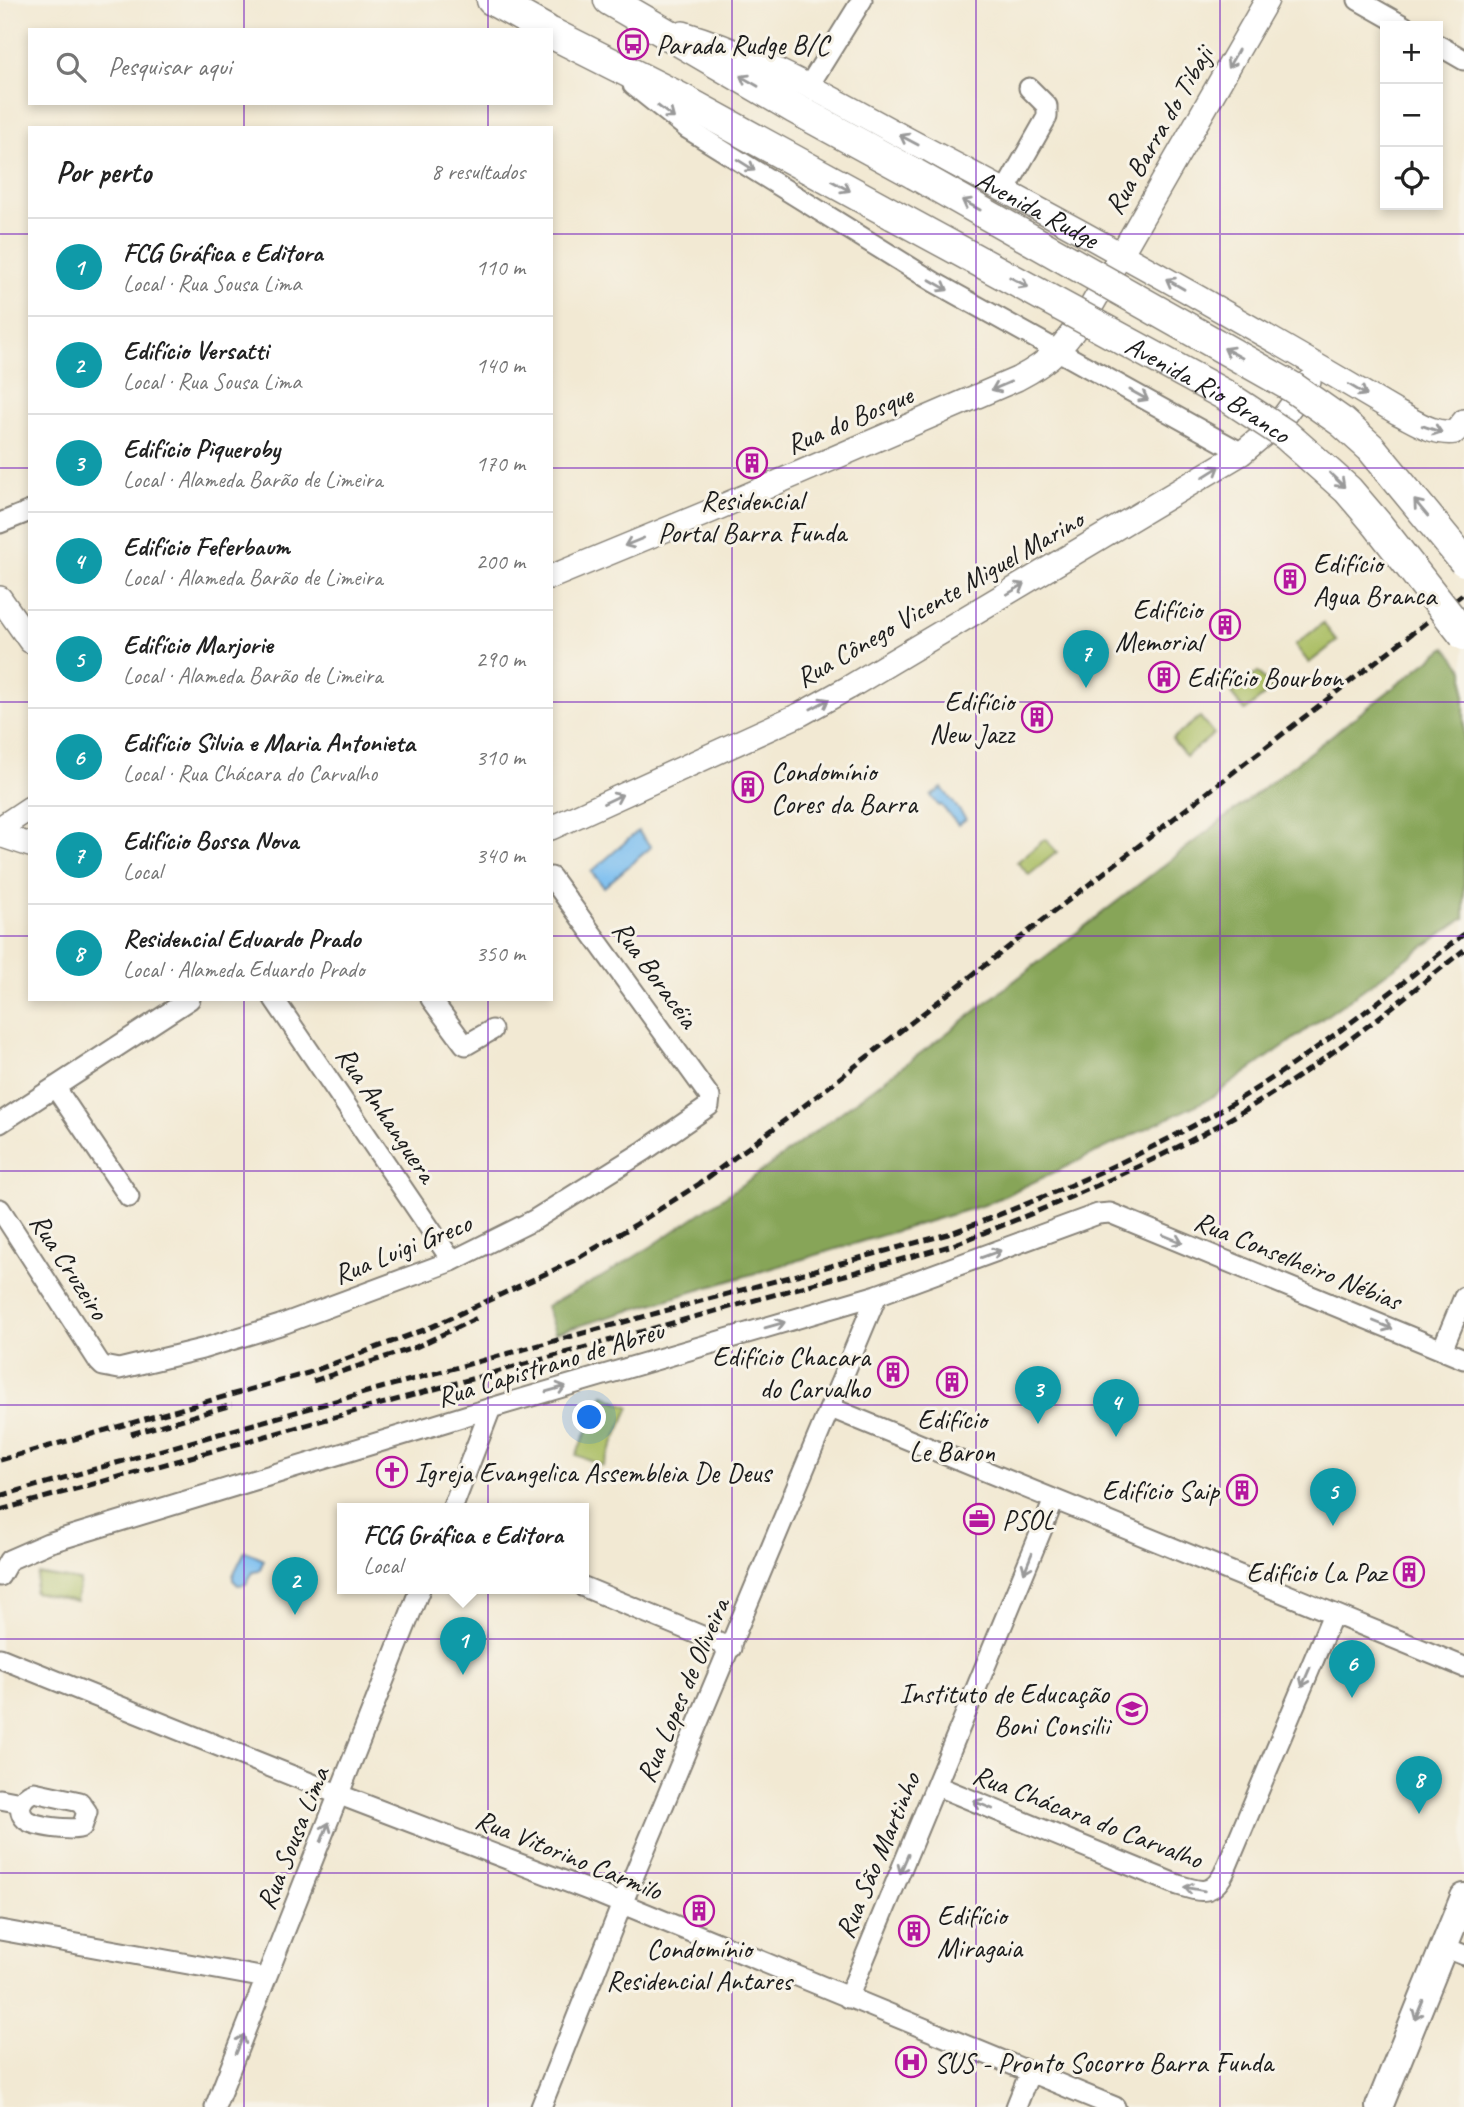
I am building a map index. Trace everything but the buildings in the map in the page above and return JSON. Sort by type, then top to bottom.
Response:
[{"type":"main road","points":[[492,0],[542,28]]},
{"type":"main road","name":"Avenida Rudge","points":[[609,0],[794,108],[915,174]]},
{"type":"main road","points":[[553,34],[608,62]]},
{"type":"main road","name":"Avenida Rio Branco","points":[[608,62],[1225,395],[1286,435],[1348,491],[1464,635]]},
{"type":"main road","name":"Avenida Rio Branco","points":[[915,174],[1292,387],[1342,422],[1371,448],[1464,561]]},
{"type":"main road","points":[[1379,2107],[1454,1951],[1464,1897]]},
{"type":"street","points":[[808,87],[862,0]]},
{"type":"street","name":"Rua Barra do Tibaji","points":[[1121,254],[1267,0]]},
{"type":"street","points":[[1358,0],[1395,21]]},
{"type":"street","name":"Avenida Rudge","points":[[663,31],[683,33],[713,43],[808,87],[1121,254],[1398,414],[1425,427],[1446,433],[1455,432],[1464,421]]},
{"type":"street","points":[[1443,48],[1464,60]]},
{"type":"street","points":[[608,62],[688,129],[934,282],[1242,453]]},
{"type":"street","points":[[1005,191],[1046,117],[1047,106],[1029,88]]},
{"type":"street","name":"Rua do Bosque","points":[[553,576],[1033,371],[1059,351],[1092,305],[1121,254]]},
{"type":"street","name":"Rua Cônego Vicente Miguel Marino","points":[[553,827],[822,703],[1242,453],[1280,421],[1319,366]]},
{"type":"street","points":[[0,523],[28,512]]},
{"type":"street","points":[[0,598],[28,638]]},
{"type":"street","points":[[0,828],[28,809]]},
{"type":"street","points":[[0,835],[28,844]]},
{"type":"street","name":"Rua Boracéia","points":[[553,880],[710,1097],[709,1106]]},
{"type":"street","points":[[0,1124],[187,1001]]},
{"type":"street","name":"Rua Anhanguera","points":[[275,1001],[452,1261]]},
{"type":"street","points":[[432,1001],[464,1044],[492,1030]]},
{"type":"street","points":[[55,1087],[129,1196]]},
{"type":"street","name":"Rua Luigi Greco","points":[[93,1353],[103,1366],[119,1369],[202,1349],[280,1325],[452,1261],[534,1220],[644,1151],[709,1106]]},
{"type":"street","name":"Rua Cruzeiro","points":[[0,1209],[93,1353]]},
{"type":"street","name":"Rua Capistrano de Abreu","points":[[2,1569],[26,1551],[48,1543],[491,1408],[877,1295],[1098,1214],[1110,1213]]},
{"type":"street","name":"Rua Conselheiro Nébias","points":[[1110,1213],[1464,1359]]},
{"type":"street","name":"Rua Lopes de Oliveira","points":[[541,2107],[622,1904],[877,1295]]},
{"type":"street","points":[[1443,1350],[1464,1297]]},
{"type":"street","points":[[454,1503],[491,1408]]},
{"type":"street","points":[[831,1408],[1464,1667]]},
{"type":"street","name":"Rua São Martinho","points":[[848,1998],[1054,1500]]},
{"type":"street","points":[[589,1589],[731,1648]]},
{"type":"street","name":"Rua Sousa Lima","points":[[215,2107],[418,1594]]},
{"type":"street","name":"Rua Chácara do Carvalho","points":[[937,1786],[1178,1885],[1205,1891],[1214,1888],[1224,1873],[1333,1614]]},
{"type":"street","name":"Rua Vitorino Carmilo","points":[[0,1658],[340,1795],[622,1904],[1115,2107]]},
{"type":"street","points":[[0,1800],[21,1803]]},
{"type":"street","points":[[0,1930],[266,1978]]},
{"type":"street","points":[[1016,2107],[1030,2072]]},
{"type":"green space","points":[[1323,623],[1337,641],[1309,663],[1295,645]]},
{"type":"green space","points":[[1446,647],[1464,670],[1464,918],[1209,1099],[987,1204],[555,1333],[546,1306],[600,1278],[652,1246],[762,1171],[934,1043]]},
{"type":"green space","points":[[1258,672],[1272,689],[1245,711],[1231,694]]},
{"type":"green space","points":[[1200,717],[1214,734],[1186,756],[1172,739]]},
{"type":"green space","points":[[1045,839],[1057,852],[1029,875],[1017,862]]},
{"type":"green space","points":[[604,1395],[630,1407],[603,1466],[576,1455]]},
{"type":"green space","points":[[38,1574],[80,1581],[76,1601],[34,1592]]},
{"type":"water","points":[[942,788],[966,819],[958,825],[931,796]]},
{"type":"water","points":[[638,831],[651,847],[604,887],[591,872]]},
{"type":"water","points":[[245,1551],[264,1560],[259,1571],[253,1572],[246,1584],[238,1585],[233,1580],[233,1575]]},
{"type":"railway","points":[[0,1460],[308,1373],[429,1328],[573,1261],[635,1225],[699,1184],[800,1109],[1464,593]]},
{"type":"railway","points":[[0,1496],[381,1388],[948,1234],[982,1221],[1117,1164],[1214,1114],[1311,1052],[1464,934]]},
{"type":"railway","points":[[0,1510],[953,1245],[1124,1173],[1248,1109],[1333,1052],[1464,950]]},
{"type":"railway","points":[[313,1381],[416,1347],[479,1317]]},
{"type":"railway","points":[[131,1434],[232,1405]]},
{"type":"place","name":"Parada Rudge B/C","points":[[633,44]]},
{"type":"place","name":"Residencial Portal Barra Funda","points":[[752,463]]},
{"type":"place","name":"Edifício Agua Branca","points":[[1290,579]]},
{"type":"place","name":"Edifício Memorial","points":[[1225,625]]},
{"type":"place","name":"Edifício Bourbon","points":[[1164,677]]},
{"type":"place","name":"Edifício Bossa Nova","points":[[1086,688]]},
{"type":"place","name":"Edifício New Jazz","points":[[1037,717]]},
{"type":"place","name":"Condomínio Cores da Barra","points":[[748,787]]},
{"type":"place","name":"Edifício Chacara do Carvalho","points":[[893,1372]]},
{"type":"place","name":"Edifício Le Baron","points":[[952,1382]]},
{"type":"place","name":"Edifício Piqueroby","points":[[1038,1424]]},
{"type":"place","name":"Edifício Feferbaum","points":[[1116,1437]]},
{"type":"place","name":"Igreja Evangelica Assembleia De Deus","points":[[392,1472]]},
{"type":"place","name":"Edifício Saip","points":[[1242,1490]]},
{"type":"place","name":"PSOL","points":[[979,1519]]},
{"type":"place","name":"Edifício Marjorie","points":[[1333,1526]]},
{"type":"place","name":"Edifício La Paz","points":[[1409,1572]]},
{"type":"place","name":"Edifício Versatti","points":[[295,1615]]},
{"type":"place","name":"FCG Gráfica e Editora","points":[[463,1675]]},
{"type":"place","name":"Edifício Silvia e Maria Antonieta","points":[[1352,1698]]},
{"type":"place","name":"Instituto de Educação Boni Consilii","points":[[1132,1709]]},
{"type":"place","name":"Residencial Eduardo Prado","points":[[1419,1814]]},
{"type":"place","name":"Condomínio Residencial Antares","points":[[699,1911]]},
{"type":"place","name":"Edifício Miragaia","points":[[914,1931]]},
{"type":"place","name":"SUS - Pronto Socorro Barra Funda","points":[[911,2062]]}]
